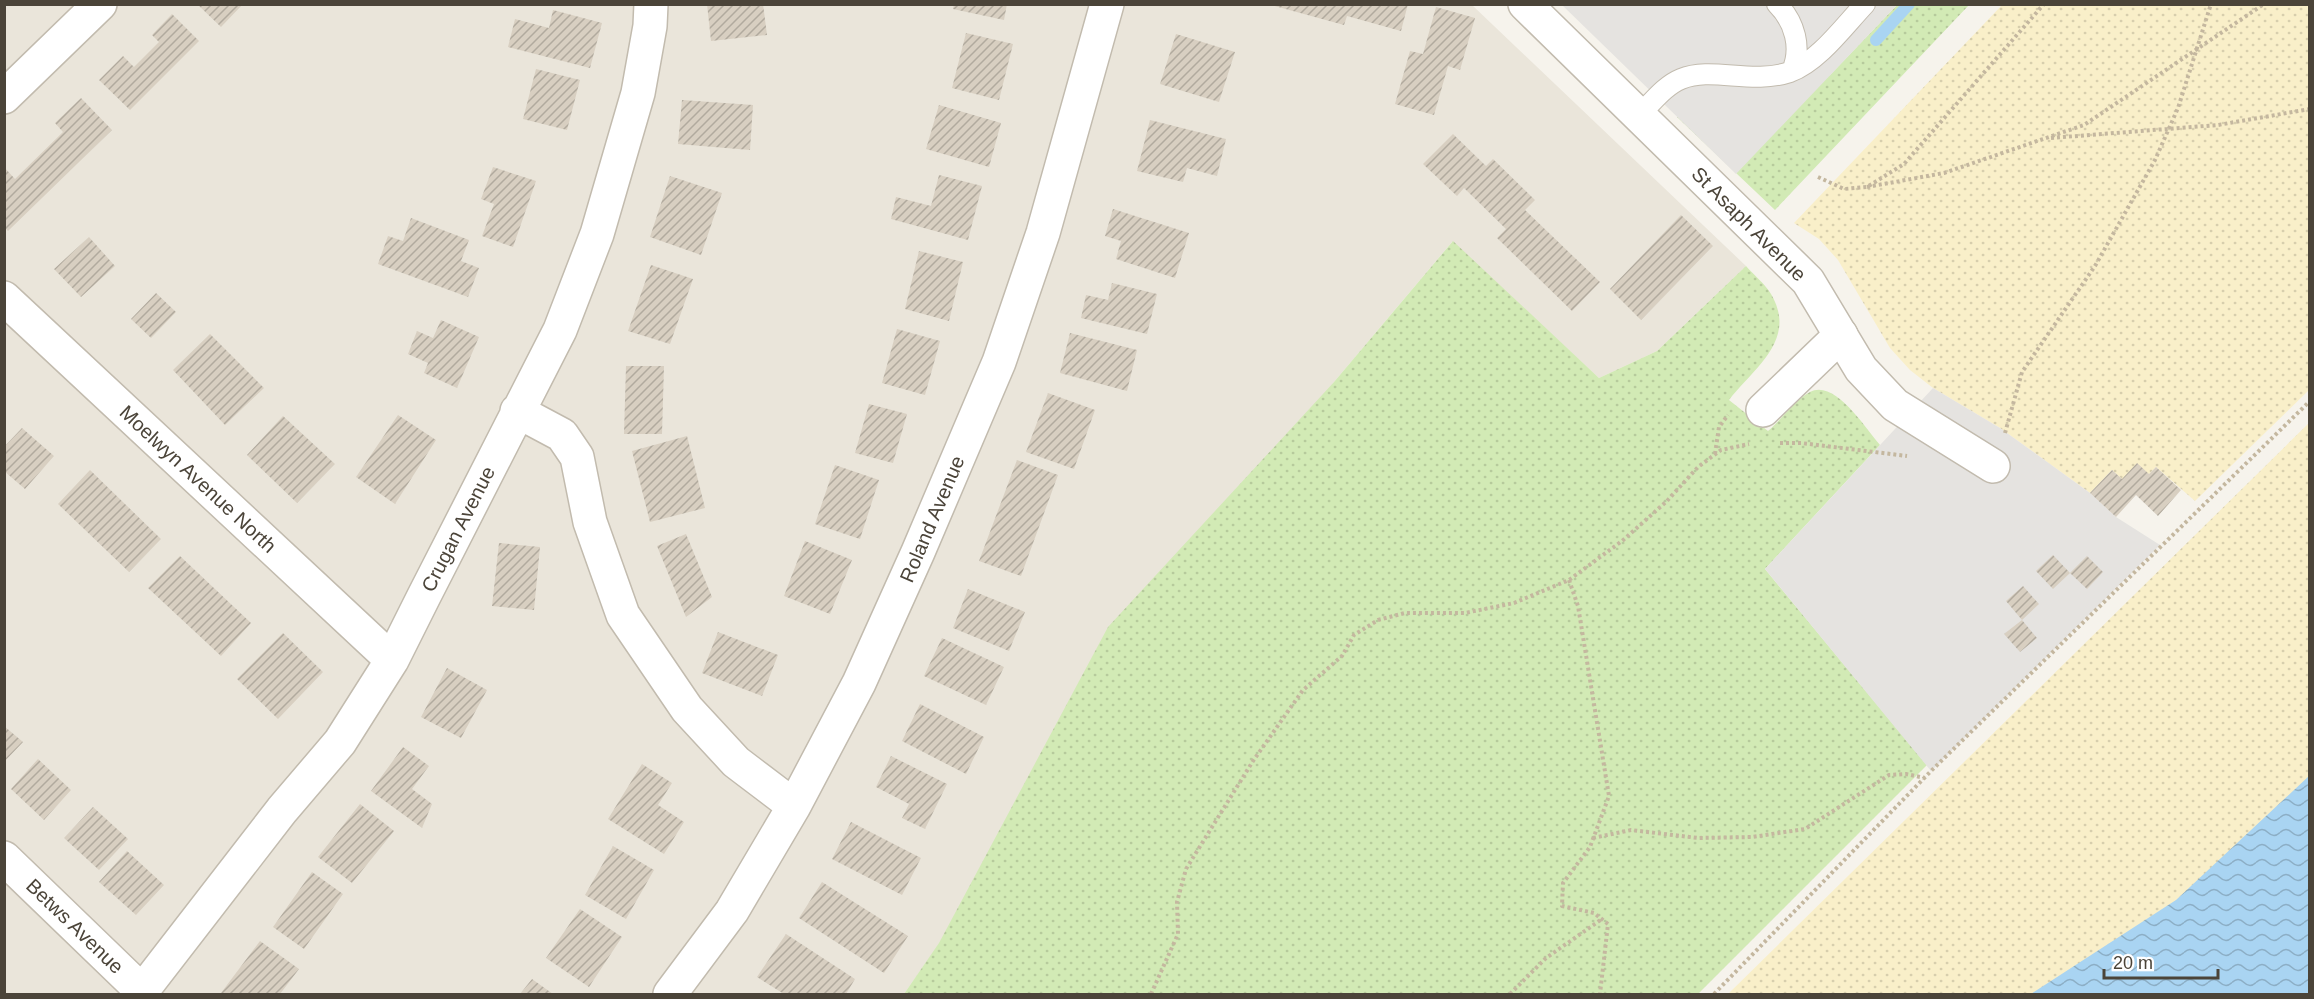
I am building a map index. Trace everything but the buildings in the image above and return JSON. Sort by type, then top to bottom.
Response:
[{"type":"street","points":[[4,97],[100,4]]},
{"type":"street","name":"Crugan Avenue","points":[[143,993],[282,810],[340,742],[392,660],[560,330],[597,234],[638,93],[651,4]]},
{"type":"street","name":"Roland Avenue","points":[[670,994],[732,911],[794,806],[859,682],[999,362],[1043,233],[1107,4]]},
{"type":"street","name":"St Asaph Avenue","points":[[1525,4],[1808,281],[1861,369],[1895,405],[1998,455]]},
{"type":"street","name":"Moelwyn Avenue North","points":[[4,298],[392,660]]},
{"type":"street","points":[[1763,410],[1841,335]]},
{"type":"street","points":[[517,411],[562,435],[578,457],[590,522],[623,615],[687,709],[736,762],[794,806]]},
{"type":"street","name":"Betws Avenue","points":[[4,858],[143,993]]},
{"type":"lane","points":[[1777,4],[1793,28],[1798,44],[1798,57],[1792,71]]},
{"type":"lane","points":[[1639,115],[1668,87],[1681,79],[1699,75],[1769,77],[1792,71],[1821,50],[1864,4]]},
{"type":"path","points":[[1868,187],[1904,164],[2044,4]]},
{"type":"path","points":[[1998,455],[2022,372],[2095,267],[2170,129],[2211,4]]},
{"type":"path","points":[[1818,177],[1844,189],[1868,187],[1944,172],[2084,125],[2264,4]]},
{"type":"path","points":[[2045,138],[2218,125],[2310,109]]},
{"type":"path","points":[[1714,994],[1925,778],[2310,401]]},
{"type":"path","points":[[1150,994],[1178,934],[1177,902],[1186,869],[1253,761],[1303,690],[1342,656],[1354,636],[1378,620],[1405,613],[1465,613],[1514,603],[1569,579],[1622,541],[1720,450],[1755,443]]},
{"type":"path","points":[[1778,443],[1801,443],[1911,457]]},
{"type":"path","points":[[1569,579],[1578,606],[1609,796],[1590,847],[1563,883],[1562,906],[1594,913],[1608,924],[1600,994]]},
{"type":"path","points":[[1593,838],[1631,830],[1698,838],[1752,837],[1805,829],[1889,775],[1906,774],[1925,778]]},
{"type":"path","points":[[1510,994],[1546,958],[1602,919]]},
{"type":"shaded area","points":[[5,5],[1472,5],[1746,266],[1657,351],[1599,378],[1452,242],[1334,382],[904,994],[5,994]]},
{"type":"shaded area","points":[[1562,5],[1897,5],[1736,174]]},
{"type":"shaded area","points":[[1933,388],[2000,428],[2090,493],[2116,517],[2160,545],[1931,771],[1765,569]]},
{"type":"green space","points":[[1897,5],[1969,5],[1775,210],[1677,117],[1830,75]]},
{"type":"green space","points":[[1453,241],[1599,378],[1657,351],[1746,266],[1763,283],[1778,310],[1779,325],[1776,339],[1760,365],[1729,400],[1768,431],[1810,392],[1820,390],[1829,392],[1849,407],[1880,445],[1765,569],[1927,765],[1698,994],[904,994],[939,943],[1108,627],[1334,382]]},
{"type":"sand","points":[[2002,5],[2309,5],[2309,390],[2195,501],[2156,467],[2149,474],[2122,479],[2112,470],[2090,493],[2000,428],[1933,388],[1910,370],[1890,348],[1838,260],[1819,239],[1794,223]]},
{"type":"sand","points":[[2309,423],[2309,994],[1728,994]]},
{"type":"water","points":[[2309,776],[2309,994],[2031,994],[2176,900]]},
{"type":"waterway","points":[[1876,40],[1909,4]]}]
